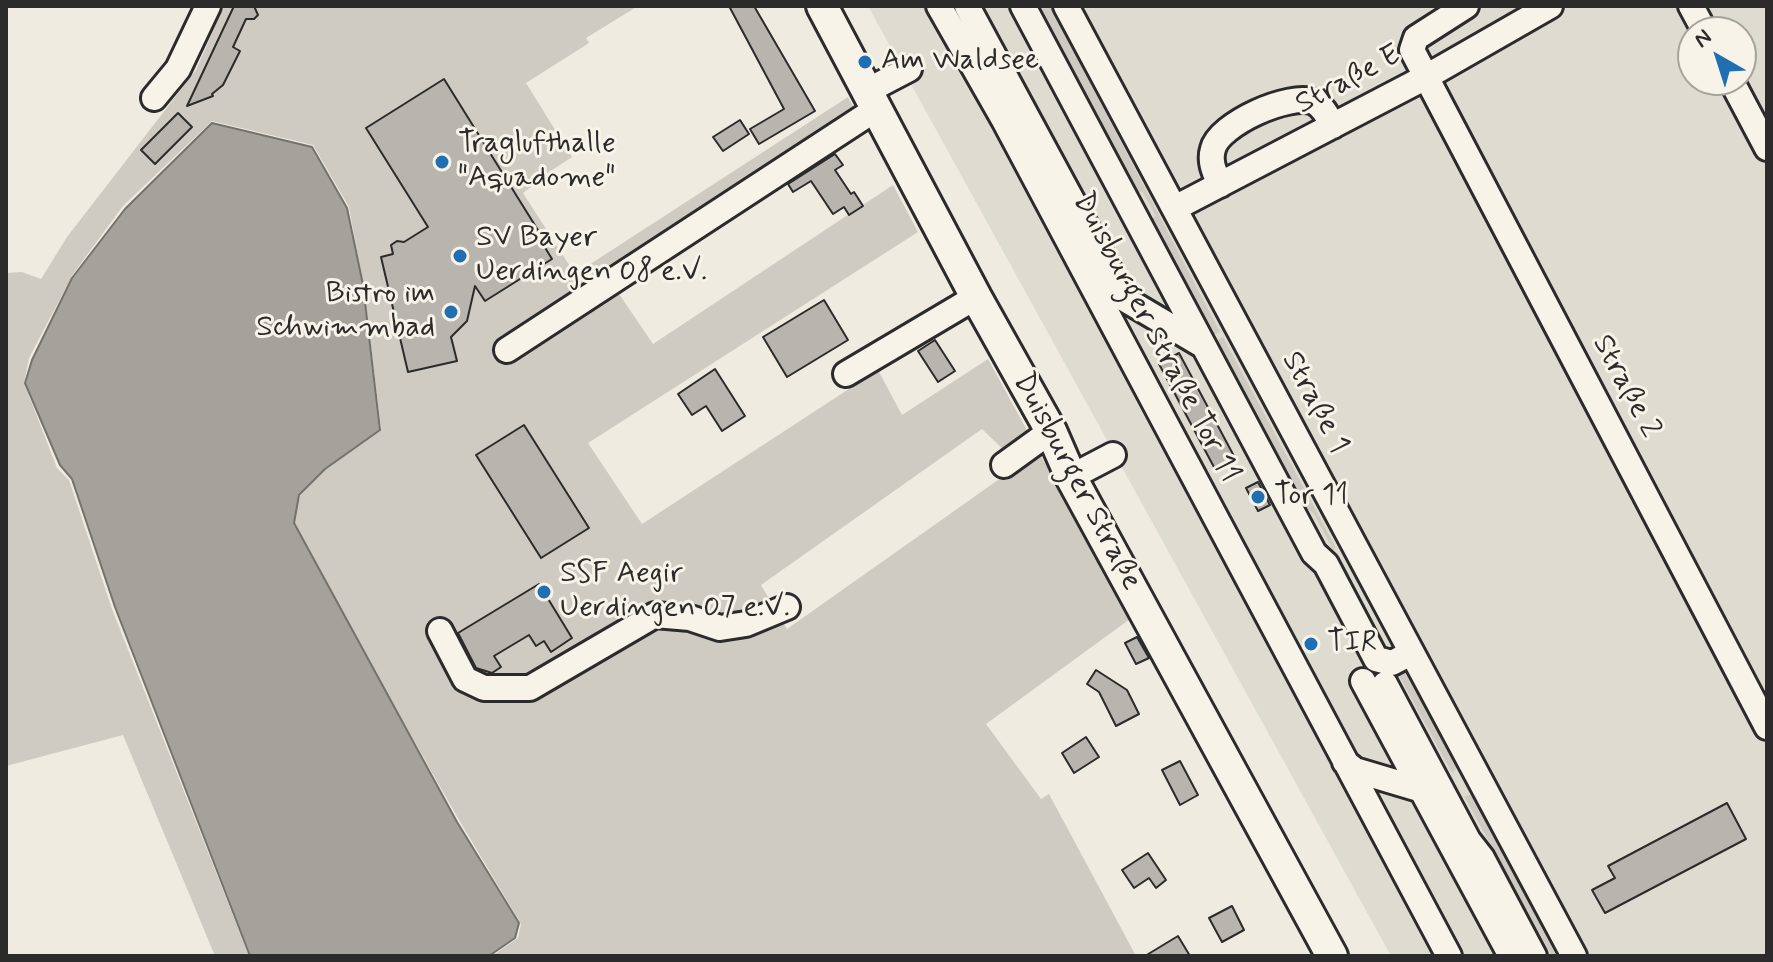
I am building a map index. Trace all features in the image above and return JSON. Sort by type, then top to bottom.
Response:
[{"type":"main road","name":"Duisburger Straße","points":[[822,6],[976,297],[1051,431],[1071,477],[1332,956]]},
{"type":"street","points":[[154,98],[178,69],[208,6]]},
{"type":"street","name":"Duisburger Straße Tor 11","points":[[939,6],[1004,120],[1449,956]]},
{"type":"street","points":[[967,6],[1108,267],[1113,287],[1121,297],[1202,345]]},
{"type":"street","points":[[1023,6],[1314,553],[1326,564],[1376,659],[1392,663],[1411,653]]},
{"type":"street","name":"Straße 1","points":[[1066,6],[1574,956]]},
{"type":"street","name":"Straße 2","points":[[1466,6],[1416,38],[1412,50],[1767,727]]},
{"type":"street","name":"Straße E","points":[[1175,208],[1426,77],[1550,6]]},
{"type":"street","points":[[507,350],[872,100],[909,69]]},
{"type":"street","points":[[1739,96],[1767,148]]},
{"type":"street","points":[[1220,185],[1214,170],[1212,150],[1221,134],[1237,124],[1295,99],[1313,102],[1321,107],[1333,126]]},
{"type":"street","points":[[846,374],[976,297]]},
{"type":"street","points":[[1004,465],[1051,431]]},
{"type":"street","points":[[1071,477],[1113,455]]},
{"type":"street","points":[[440,631],[465,679],[484,688],[530,688],[655,615],[690,618],[720,628],[746,624],[787,607]]},
{"type":"street","points":[[1511,956],[1422,790],[1374,683],[1468,840],[1482,858],[1534,956]]},
{"type":"street","points":[[1345,762],[1355,770],[1422,790]]},
{"type":"shaded area","points":[[224,6],[638,6],[586,38],[589,43],[526,83],[572,157],[523,193],[575,274],[848,97],[864,127],[615,288],[653,344],[893,185],[918,232],[588,443],[642,524],[878,370],[902,415],[988,359],[1130,619],[986,724],[1041,799],[1049,794],[1136,956],[492,956],[518,938],[521,924],[291,524],[300,496],[326,468],[381,428],[365,297],[349,207],[313,145],[212,121],[123,206],[73,274],[29,358],[24,383],[57,468],[69,480],[112,609],[249,956],[215,956],[123,735],[6,766],[6,273],[22,272],[41,279],[67,237],[196,70]],"holes":[[[982,429],[1012,458],[1015,468],[787,629],[761,585]]]},
{"type":"shaded area","points":[[868,6],[1767,6],[1767,956],[1391,956]]},
{"type":"shaded area","points":[[1033,6],[1050,6],[1220,332],[1210,337],[1148,221],[1156,216],[1142,191],[1134,195]]},
{"type":"shaded area","points":[[212,123],[312,147],[347,208],[363,285],[380,430],[325,469],[299,495],[294,523],[457,822],[519,923],[515,938],[489,956],[250,956],[115,607],[72,479],[60,465],[25,383],[32,360],[72,278],[125,209]]},
{"type":"shaded area","points":[[1223,337],[1335,546],[1334,551],[1314,514],[1295,499],[1212,343]]},
{"type":"shaded area","points":[[1409,673],[1457,762],[1457,768],[1452,773],[1398,674]]},
{"type":"shaded area","points":[[1464,796],[1476,798],[1558,956],[1552,956]]},
{"type":"building","points":[[234,6],[254,6],[258,15],[254,19],[246,19],[233,47],[240,51],[223,85],[213,96],[187,106]]},
{"type":"building","points":[[729,6],[754,6],[815,111],[759,144],[750,129],[784,109]]},
{"type":"building","points":[[444,79],[541,235],[538,236],[552,259],[485,301],[475,286],[467,321],[451,337],[457,361],[408,372],[381,257],[393,254],[391,245],[397,241],[404,242],[428,227],[366,128]]},
{"type":"building","points":[[178,113],[192,127],[155,164],[141,150]]},
{"type":"building","points":[[740,120],[749,134],[723,151],[713,137]]},
{"type":"building","points":[[835,154],[843,165],[835,170],[863,206],[849,215],[844,207],[833,214],[811,181],[793,192],[788,184]]},
{"type":"building","points":[[824,300],[848,340],[787,377],[763,337]]},
{"type":"building","points":[[935,340],[955,371],[938,382],[918,351]]},
{"type":"building","name":"Tor 11","points":[[1179,353],[1235,458],[1233,464],[1221,470],[1215,469],[1159,364]]},
{"type":"building","points":[[715,369],[745,416],[722,431],[706,406],[692,415],[678,394]]},
{"type":"building","points":[[524,425],[589,528],[541,558],[476,455]]},
{"type":"building","name":"Tor 11","points":[[1258,482],[1270,505],[1258,511],[1246,488]]},
{"type":"building","points":[[539,584],[572,638],[551,652],[544,641],[536,646],[529,635],[494,656],[501,667],[492,673],[476,668],[458,633]]},
{"type":"building","points":[[1137,637],[1149,658],[1136,664],[1125,643]]},
{"type":"building","points":[[1096,670],[1127,690],[1139,714],[1116,726],[1099,692],[1087,684]]},
{"type":"building","points":[[1086,737],[1099,757],[1074,773],[1062,753]]},
{"type":"building","points":[[1180,761],[1198,795],[1180,805],[1162,770]]},
{"type":"building","points":[[1727,803],[1746,839],[1605,913],[1592,890],[1615,878],[1608,866]]},
{"type":"building","points":[[1148,853],[1166,880],[1156,888],[1149,878],[1134,888],[1122,870]]},
{"type":"building","points":[[1232,906],[1244,930],[1222,942],[1209,918]]},
{"type":"building","points":[[1178,936],[1190,956],[1145,956]]},
{"type":"place","name":"Am Waldsee","points":[[865,62]]},
{"type":"place","name":"Traglufthalle \"Aquadome\"","points":[[442,162]]},
{"type":"place","name":"SV Bayer Uerdingen 08 e.V.","points":[[460,256]]},
{"type":"place","name":"Bistro im Schwimmbad","points":[[451,312]]},
{"type":"place","name":"Tor 11","points":[[1258,497]]},
{"type":"place","name":"SSF Aegir Uerdingen 07 e.V.","points":[[544,592]]},
{"type":"place","name":"TIR","points":[[1311,644]]}]
